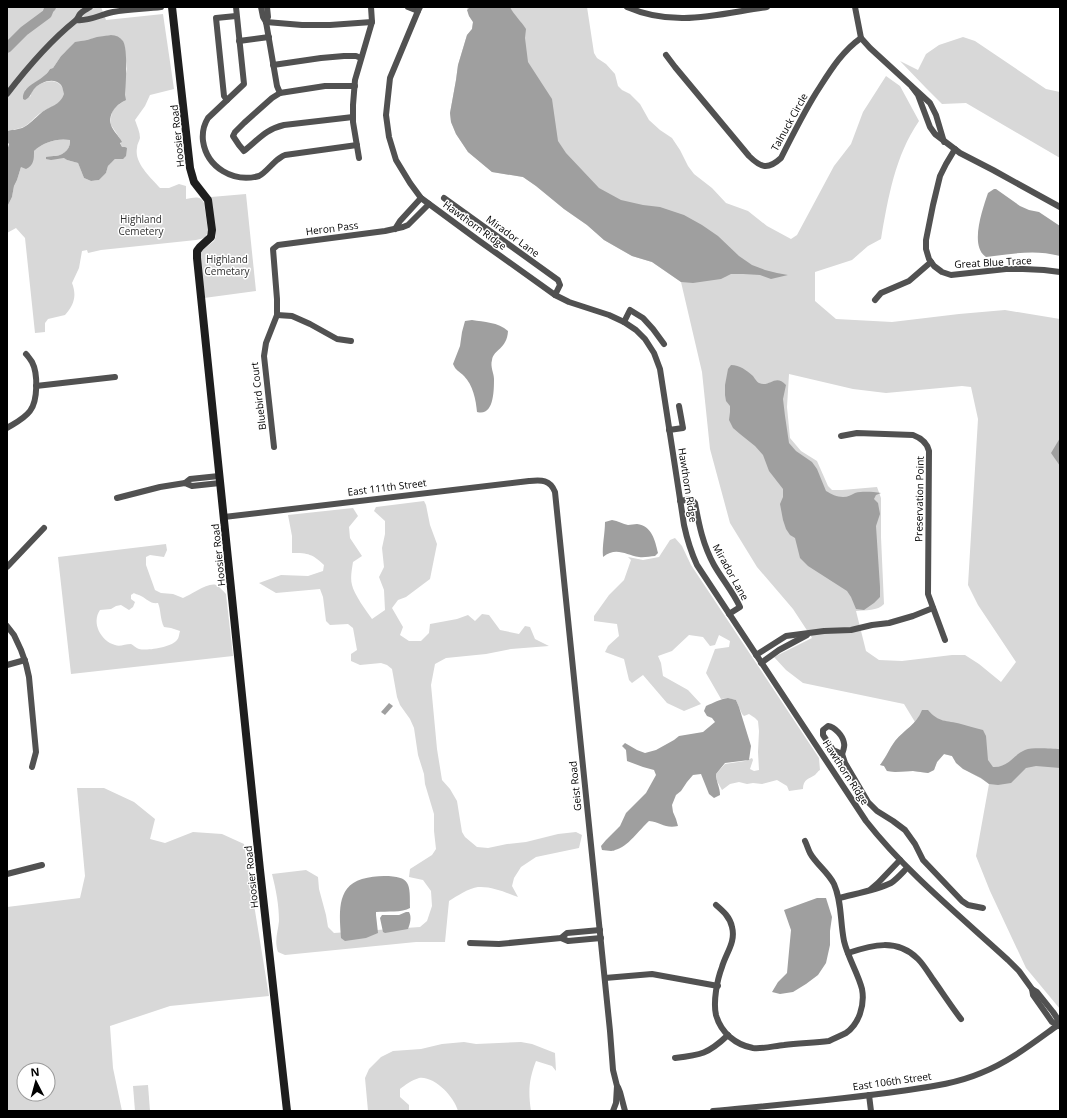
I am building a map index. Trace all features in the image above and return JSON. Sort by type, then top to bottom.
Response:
[{"type":"street","points":[[7,94],[46,48],[77,20],[80,13],[90,7]]},
{"type":"street","points":[[77,20],[86,21],[94,17],[113,12],[161,7]]},
{"type":"street","name":"Hoosier Road","points":[[172,7],[190,168],[194,182],[208,200],[212,230],[211,237],[197,251],[196,258],[287,1111]]},
{"type":"street","points":[[236,7],[244,84],[208,118],[204,123],[203,130],[204,149],[217,168],[233,176],[246,177],[261,175],[278,159],[285,155],[357,145]]},
{"type":"street","points":[[261,7],[263,17],[266,22],[277,86],[280,93]]},
{"type":"street","points":[[266,22],[268,17],[267,7]]},
{"type":"street","points":[[359,158],[353,117],[355,80],[372,22],[371,7]]},
{"type":"street","points":[[408,7],[419,9]]},
{"type":"street","points":[[627,7],[651,16],[679,19],[697,18],[767,7]]},
{"type":"street","points":[[855,7],[861,38],[930,103],[940,126],[944,142]]},
{"type":"street","name":"Hawthorn Ridge","points":[[419,9],[390,78],[386,115],[389,137],[396,160],[410,184],[429,204],[464,221],[555,295],[569,302],[609,315],[624,322],[636,330],[645,339],[656,358],[660,369],[687,539],[691,553],[706,579],[761,663],[845,777],[847,792],[866,822],[907,868],[1008,960],[1032,989],[1033,995],[1052,1022],[1059,1027]]},
{"type":"street","points":[[227,100],[224,96],[216,18],[236,16]]},
{"type":"street","points":[[266,22],[302,25],[372,22]]},
{"type":"street","points":[[239,40],[269,37]]},
{"type":"street","name":"Talnuck Circle","points":[[666,55],[749,156],[756,163],[764,166],[774,164],[781,158],[807,108],[834,65],[844,52],[861,38]]},
{"type":"street","points":[[273,65],[344,56],[356,56],[361,58]]},
{"type":"street","points":[[353,117],[276,127],[264,134],[244,151],[233,136],[235,132],[272,98],[280,93],[325,86],[355,86]]},
{"type":"street","points":[[912,87],[918,95],[934,134],[955,149],[1060,207]]},
{"type":"street","points":[[875,300],[881,293],[909,281],[931,262],[926,249],[926,240],[933,205],[940,176],[955,149]]},
{"type":"street","points":[[395,229],[400,221],[422,198]]},
{"type":"street","name":"Mirador Lane","points":[[444,198],[464,221],[558,280],[560,285],[555,295]]},
{"type":"street","name":"Heron Pass","points":[[273,249],[278,245],[395,229],[408,225],[429,204]]},
{"type":"street","name":"Bluebird Court","points":[[273,249],[277,315],[266,343],[264,356],[274,447]]},
{"type":"street","name":"Great Blue Trace","points":[[931,262],[942,272],[951,275],[1006,269],[1060,272]]},
{"type":"street","points":[[624,322],[630,310],[643,318],[664,344]]},
{"type":"street","points":[[277,315],[292,316],[337,339],[351,341]]},
{"type":"street","points":[[7,428],[30,412],[35,402],[36,386],[33,365],[26,354]]},
{"type":"street","points":[[36,386],[115,377]]},
{"type":"street","points":[[669,430],[682,428],[680,406]]},
{"type":"street","name":"Preservation Point","points":[[841,436],[857,433],[913,435],[918,436],[928,446],[928,594],[945,640]]},
{"type":"street","points":[[117,498],[160,487],[185,483],[190,479],[220,479]]},
{"type":"street","name":"East 111th Street","points":[[224,517],[529,481],[544,481],[551,484]]},
{"type":"street","name":"Geist Road","points":[[551,484],[555,492],[601,938],[613,1070],[625,1111]]},
{"type":"street","name":"Mirador Lane","points":[[680,501],[691,499],[695,503],[701,536],[708,555],[740,607],[729,614]]},
{"type":"street","points":[[7,567],[44,528]]},
{"type":"street","points":[[756,655],[786,636],[850,630],[872,624],[889,623],[933,608]]},
{"type":"street","points":[[7,626],[18,642],[25,660],[29,677],[36,752],[32,767]]},
{"type":"street","points":[[761,663],[779,650],[809,634]]},
{"type":"street","points":[[7,665],[25,660]]},
{"type":"street","points":[[842,754],[833,750],[823,735],[826,727],[831,726],[836,729],[844,741],[842,754],[845,777],[858,785],[871,806],[893,820],[905,830],[915,844],[923,860],[952,891],[968,906],[983,908]]},
{"type":"street","points":[[847,792],[858,785]]},
{"type":"street","points":[[716,905],[730,919],[733,933],[732,944],[722,966],[715,1003],[716,1014],[721,1026],[728,1035],[739,1043],[754,1048],[829,1041],[847,1032],[860,1014],[863,1002],[862,990],[848,953],[844,937],[839,898],[830,877],[809,852],[805,841]]},
{"type":"street","points":[[870,890],[900,860]]},
{"type":"street","points":[[7,874],[42,865]]},
{"type":"street","points":[[839,898],[891,883],[907,868]]},
{"type":"street","points":[[561,938],[567,933],[600,930]]},
{"type":"street","points":[[470,943],[499,944],[561,938],[568,941],[601,938]]},
{"type":"street","points":[[848,953],[870,946],[881,945],[900,947],[909,952],[921,962],[961,1019]]},
{"type":"street","points":[[605,978],[652,974],[718,986]]},
{"type":"street","name":"East 106th Street","points":[[713,1111],[870,1095],[948,1083],[979,1074],[1001,1064],[1059,1027]]},
{"type":"street","points":[[675,1058],[702,1054],[728,1035]]},
{"type":"street","name":"Geist Road","points":[[613,1111],[616,1103],[617,1086]]},
{"type":"street","points":[[870,1095],[871,1111]]},
{"type":"green space","name":"Highland Cemetery","points":[[7,7],[101,7],[106,20],[163,14],[174,89],[150,95],[145,106],[135,120],[140,138],[137,145],[138,159],[144,170],[160,188],[169,188],[179,184],[186,186],[186,199],[199,198],[202,200],[204,203],[208,231],[205,238],[196,240],[101,250],[88,253],[87,250],[82,251],[79,268],[72,283],[74,288],[74,300],[71,308],[65,315],[48,319],[45,323],[45,332],[35,333],[25,238],[16,228],[7,233],[7,207],[12,197],[14,186],[21,167],[34,155],[34,151],[51,141],[70,140],[70,145],[62,154],[50,156],[46,159],[65,158],[78,163],[84,178],[91,181],[99,180],[106,173],[108,166],[115,159],[122,148],[119,137],[111,125],[111,117],[114,108],[124,101],[127,69],[124,44],[122,40],[111,35],[82,41],[65,52],[45,76],[25,90],[30,97],[32,91],[39,85],[48,81],[57,82],[61,85],[64,92],[64,97],[61,101],[42,112],[23,127],[14,129],[7,137]]},
{"type":"green space","points":[[467,7],[587,7],[594,53],[597,58],[606,64],[615,74],[618,86],[630,94],[640,104],[649,120],[672,138],[694,174],[712,188],[726,203],[748,211],[767,226],[791,239],[797,235],[834,166],[851,144],[863,112],[886,76],[900,86],[919,121],[904,148],[898,163],[890,193],[881,239],[868,246],[852,260],[815,272],[815,301],[836,319],[892,322],[1005,310],[1060,319],[1060,1009],[1026,968],[990,891],[976,856],[989,784],[960,766],[952,756],[944,754],[937,762],[934,770],[928,773],[913,771],[887,771],[884,766],[880,765],[897,739],[915,722],[904,704],[803,683],[786,670],[774,657],[812,638],[793,609],[757,567],[730,523],[710,449],[702,372],[681,282],[652,262],[632,256],[604,240],[587,225],[523,177],[492,172],[468,152],[456,134],[451,122],[450,113],[458,65],[467,35],[472,29],[473,22],[469,16]],"holes":[[[789,374],[853,389],[886,393],[962,386],[971,387],[978,419],[968,585],[978,605],[1016,662],[1001,682],[979,664],[965,655],[952,655],[902,661],[879,660],[866,651],[856,611],[875,609],[884,604],[881,498],[877,487],[832,490],[828,486],[817,461],[801,451],[790,438],[787,407]]]},
{"type":"green space","points":[[963,37],[975,41],[1046,89],[1060,92],[1060,158],[966,103],[942,104],[900,61],[918,70],[926,54],[939,45]]},
{"type":"green space","name":"Highland Cemetary","points":[[246,194],[256,291],[204,298],[200,252],[214,241],[216,236],[211,197]]},
{"type":"green space","points":[[424,501],[430,525],[437,544],[430,579],[406,597],[398,600],[392,608],[403,627],[400,635],[409,641],[421,641],[429,633],[430,624],[457,619],[468,615],[475,621],[482,614],[489,615],[500,630],[519,634],[525,626],[530,627],[535,639],[549,646],[511,649],[486,654],[446,658],[435,664],[431,685],[437,749],[442,780],[450,789],[457,801],[462,832],[465,837],[477,847],[488,848],[526,842],[558,834],[576,832],[582,835],[579,848],[536,857],[521,867],[514,878],[512,886],[518,897],[493,888],[478,887],[449,901],[445,942],[416,942],[285,955],[278,952],[277,948],[276,940],[279,915],[272,874],[306,870],[318,877],[319,889],[328,927],[334,933],[420,927],[427,921],[432,906],[431,891],[423,880],[409,877],[410,869],[432,855],[436,849],[434,814],[418,755],[414,728],[410,719],[400,705],[397,697],[392,669],[381,663],[360,665],[351,661],[351,654],[357,650],[353,628],[348,624],[330,625],[326,621],[323,597],[320,589],[276,593],[259,583],[281,575],[308,576],[323,571],[324,565],[313,556],[302,553],[292,553],[292,536],[288,515],[353,508],[358,516],[349,527],[350,538],[362,556],[353,562],[351,582],[358,598],[372,619],[385,610],[384,590],[379,577],[384,567],[382,548],[385,534],[385,521],[374,511],[376,507]]},
{"type":"green space","points":[[675,538],[682,546],[691,565],[819,758],[820,770],[805,781],[803,789],[789,791],[787,786],[777,780],[762,784],[747,784],[739,782],[730,784],[722,790],[717,781],[716,774],[725,764],[745,761],[752,758],[753,760],[750,769],[754,771],[759,770],[758,721],[749,714],[744,716],[736,700],[727,698],[721,699],[706,673],[715,649],[729,647],[730,641],[719,635],[715,645],[710,646],[703,637],[689,635],[672,651],[658,656],[661,663],[663,676],[688,690],[701,704],[684,711],[667,703],[643,675],[632,683],[629,680],[624,659],[605,652],[608,646],[619,636],[617,624],[594,621],[594,616],[609,595],[624,580],[631,560],[628,557],[643,560],[659,557],[670,540]]},
{"type":"green space","points":[[166,544],[167,550],[164,557],[150,555],[146,557],[146,565],[155,590],[161,593],[173,594],[183,598],[209,585],[216,585],[219,587],[226,594],[233,656],[71,674],[58,557]],"holes":[[[134,593],[151,602],[158,603],[164,627],[180,631],[177,640],[170,645],[154,649],[138,649],[131,644],[119,646],[105,640],[97,626],[97,615],[100,610],[111,609],[121,605],[129,610],[133,607],[135,602],[131,599],[131,595]]]},
{"type":"green space","points":[[77,788],[104,788],[134,802],[155,819],[150,839],[165,843],[193,832],[222,834],[244,844],[269,996],[170,1006],[110,1026],[113,1068],[122,1111],[7,1111],[7,907],[80,898],[85,876]]},
{"type":"green space","points":[[464,1042],[476,1044],[521,1042],[532,1044],[555,1053],[556,1071],[552,1066],[536,1061],[530,1085],[531,1111],[458,1111],[456,1105],[443,1088],[431,1080],[419,1078],[411,1081],[400,1089],[400,1097],[409,1105],[409,1111],[368,1111],[365,1078],[369,1069],[381,1057],[393,1051],[421,1049],[442,1044]]},
{"type":"green space","points":[[148,1085],[150,1111],[135,1111],[133,1086]]},
{"type":"shaded area","points":[[470,7],[510,7],[524,26],[526,29],[525,38],[528,62],[552,99],[558,141],[566,153],[599,188],[621,200],[660,207],[684,215],[718,236],[739,256],[752,265],[765,270],[788,275],[771,279],[760,275],[731,274],[721,279],[693,283],[681,282],[652,262],[632,256],[604,240],[587,225],[523,177],[492,172],[468,152],[456,134],[451,122],[450,113],[458,65],[467,35],[472,29],[473,22],[467,10]]},
{"type":"shaded area","points":[[111,35],[118,36],[123,41],[126,51],[126,100],[119,104],[114,110],[110,121],[112,127],[122,142],[120,143],[122,147],[127,148],[126,156],[123,159],[115,159],[108,166],[106,173],[99,180],[91,181],[84,178],[78,163],[64,158],[51,160],[46,159],[46,157],[59,155],[65,152],[70,145],[70,140],[56,140],[46,143],[34,151],[34,159],[31,166],[26,169],[21,167],[14,186],[12,197],[7,207],[8,131],[20,129],[26,126],[44,111],[60,101],[64,94],[61,85],[55,81],[44,82],[38,86],[25,100],[23,99],[26,90],[29,86],[53,68],[61,56],[75,42]]},
{"type":"shaded area","points":[[994,189],[1020,206],[1039,212],[1060,226],[1060,256],[1032,252],[986,257],[981,252],[978,244],[979,226],[988,193]]},
{"type":"shaded area","points":[[472,320],[495,324],[508,331],[505,342],[493,356],[491,365],[494,379],[492,402],[490,407],[483,412],[477,412],[475,398],[470,384],[464,376],[456,370],[453,364],[460,346],[465,321]]},
{"type":"shaded area","points":[[731,365],[745,370],[759,383],[766,384],[779,380],[786,385],[783,399],[789,443],[796,451],[812,462],[817,469],[826,491],[843,497],[861,492],[881,493],[876,495],[874,499],[878,503],[880,514],[876,526],[880,597],[864,610],[856,609],[847,591],[808,566],[800,558],[795,538],[790,535],[786,529],[783,520],[780,504],[783,497],[783,489],[769,471],[763,455],[755,446],[733,428],[729,420],[730,406],[726,401],[725,385],[728,369]]},
{"type":"shaded area","points":[[1060,438],[1060,466],[1051,453]]},
{"type":"shaded area","points":[[612,520],[628,525],[642,525],[652,534],[658,553],[655,556],[641,557],[621,552],[612,552],[603,557],[605,522]]},
{"type":"shaded area","points":[[728,698],[736,700],[751,746],[749,760],[725,763],[716,774],[720,795],[714,798],[709,794],[701,774],[693,775],[681,791],[676,795],[672,805],[678,826],[670,827],[649,821],[633,838],[620,848],[614,851],[602,850],[601,846],[620,826],[626,813],[646,793],[656,775],[654,770],[627,761],[626,750],[622,746],[625,743],[645,753],[656,750],[679,736],[703,732],[715,722],[712,718],[707,716],[704,711],[706,706]]},
{"type":"shaded area","points":[[389,703],[393,706],[385,715],[381,712]]},
{"type":"shaded area","points":[[922,710],[928,710],[939,719],[983,730],[986,736],[988,760],[993,767],[998,767],[1007,763],[1025,750],[1042,748],[1060,749],[1060,768],[1036,766],[1026,768],[1011,783],[998,785],[989,784],[963,769],[956,763],[952,756],[944,754],[937,762],[934,770],[928,773],[913,771],[887,771],[884,766],[880,765],[895,741],[917,719]]},
{"type":"shaded area","points":[[393,876],[404,880],[407,883],[410,893],[410,908],[399,911],[376,912],[378,933],[366,938],[345,941],[341,938],[340,912],[343,895],[347,888],[353,883],[362,879]]},
{"type":"shaded area","points":[[817,898],[826,898],[832,917],[830,945],[826,963],[818,975],[793,992],[780,994],[772,992],[778,982],[787,973],[791,930],[784,910]]},
{"type":"shaded area","points":[[409,912],[410,916],[408,929],[385,933],[383,932],[380,918],[382,915],[399,915]]},
{"type":"waterway","points":[[7,48],[24,31],[47,14],[51,7]]}]
